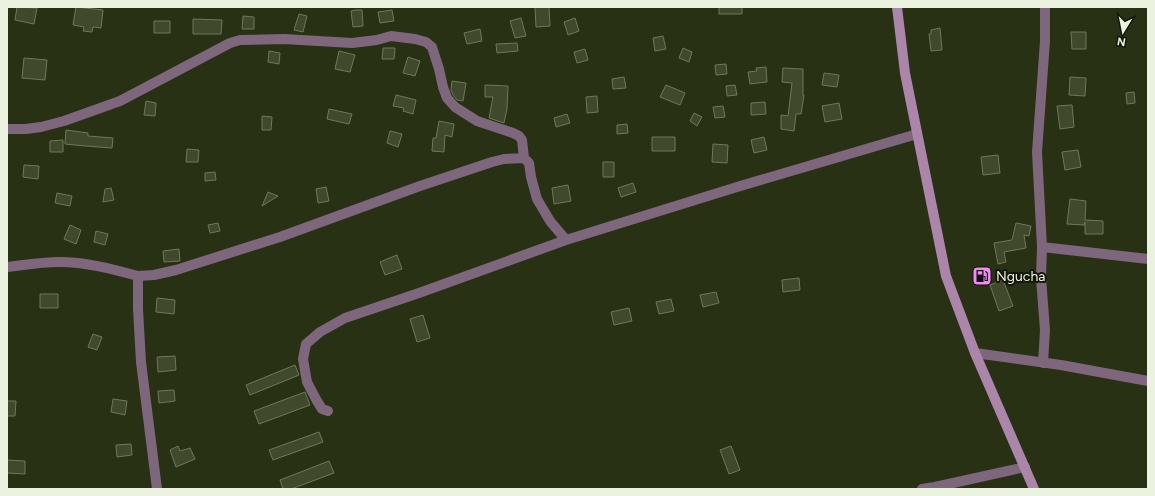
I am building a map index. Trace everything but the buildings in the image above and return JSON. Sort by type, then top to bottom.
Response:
[{"type":"main road","points":[[897,7],[905,74],[946,276],[975,353],[1034,489]]},
{"type":"street","points":[[1043,363],[1045,330],[1038,152],[1045,41],[1045,7]]},
{"type":"street","points":[[7,129],[41,127],[64,121],[120,101],[230,43],[240,40],[284,39],[352,42],[377,40],[391,36],[415,39],[426,42],[432,47],[447,98],[455,107],[477,122],[519,136],[522,140],[524,158],[529,163],[537,199],[550,222],[566,240]]},
{"type":"street","points":[[328,411],[322,408],[307,382],[303,359],[306,344],[320,332],[345,318],[566,240],[737,187],[917,134]]},
{"type":"street","points":[[7,267],[61,262],[93,265],[138,276],[154,275],[176,270],[280,237],[420,186],[492,162],[504,159],[524,158]]},
{"type":"street","points":[[1042,247],[1148,259]]},
{"type":"street","points":[[138,276],[140,362],[157,489]]},
{"type":"street","points":[[975,353],[1061,365],[1148,381]]},
{"type":"street","points":[[922,489],[1025,467]]},
{"type":"place","name":"Ngucha","points":[[982,276]]}]
